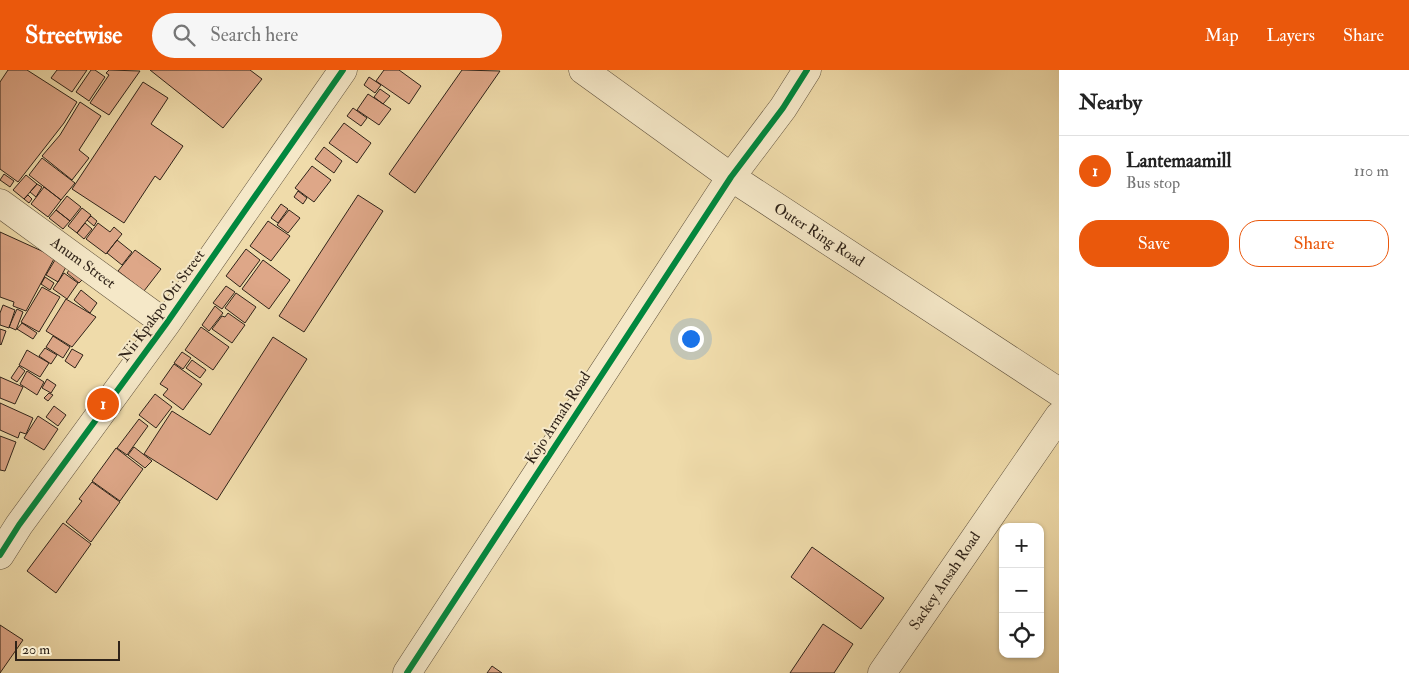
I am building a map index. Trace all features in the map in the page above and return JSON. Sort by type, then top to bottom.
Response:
[{"type":"street","name":"Nii Kpakpo Oti Street","points":[[0,555],[19,525],[166,324],[343,70]]},
{"type":"street","name":"Outer Ring Road","points":[[583,70],[731,177],[1059,392]]},
{"type":"street","name":"Kojo Armah Road","points":[[407,673],[731,177],[783,108],[807,70]]},
{"type":"street","name":"Anum Street","points":[[0,203],[166,324]]},
{"type":"street","name":"Sackey Ansah Road","points":[[882,673],[1059,416]]},
{"type":"building","points":[[8,70],[27,70],[77,102],[64,123],[18,182],[0,169],[0,82]]},
{"type":"building","points":[[57,70],[87,70],[72,92],[51,78]]},
{"type":"building","points":[[91,70],[95,70],[105,77],[89,101],[76,92]]},
{"type":"building","points":[[109,70],[140,71],[109,115],[90,103],[109,75],[106,73]]},
{"type":"building","points":[[150,70],[250,70],[262,79],[223,128]]},
{"type":"building","points":[[384,70],[399,70],[421,86],[409,104],[376,81]]},
{"type":"building","points":[[462,70],[500,71],[415,193],[389,174]]},
{"type":"building","points":[[369,77],[381,85],[375,93],[364,85]]},
{"type":"building","points":[[143,82],[168,98],[151,124],[183,146],[160,180],[155,176],[124,223],[72,189]]},
{"type":"building","points":[[380,89],[390,96],[383,104],[374,97]]},
{"type":"building","points":[[368,94],[391,109],[379,125],[357,110]]},
{"type":"building","points":[[80,102],[101,116],[79,150],[89,158],[72,180],[42,156],[60,135]]},
{"type":"building","points":[[353,108],[367,118],[361,126],[347,116]]},
{"type":"building","points":[[344,123],[371,143],[357,163],[329,143]]},
{"type":"building","points":[[324,147],[342,161],[334,173],[315,159]]},
{"type":"building","points":[[42,158],[75,183],[61,200],[29,175]]},
{"type":"building","points":[[312,166],[331,180],[314,202],[295,188]]},
{"type":"building","points":[[4,174],[14,181],[10,187],[0,180]]},
{"type":"building","points":[[26,175],[37,184],[24,199],[13,190]]},
{"type":"building","points":[[37,184],[42,187],[36,197],[30,192]]},
{"type":"building","points":[[44,187],[61,200],[48,217],[31,204]]},
{"type":"building","points":[[298,191],[307,198],[303,204],[294,197]]},
{"type":"building","points":[[28,195],[32,199],[29,203],[24,199]]},
{"type":"building","points":[[358,195],[383,211],[304,332],[279,316]]},
{"type":"building","points":[[67,196],[81,207],[70,221],[56,210]]},
{"type":"building","points":[[281,204],[288,209],[278,223],[271,218]]},
{"type":"building","points":[[82,208],[91,215],[77,233],[68,226]]},
{"type":"building","points":[[56,210],[70,221],[63,229],[49,218]]},
{"type":"building","points":[[289,210],[300,218],[288,233],[277,225]]},
{"type":"building","points":[[91,216],[97,221],[94,226],[87,220]]},
{"type":"building","points":[[268,221],[290,236],[271,261],[250,246]]},
{"type":"building","points":[[85,223],[92,229],[84,239],[77,233]]},
{"type":"building","points":[[98,223],[110,232],[114,227],[122,234],[106,254],[86,239]]},
{"type":"building","points":[[0,232],[55,257],[26,311],[13,306],[14,302],[0,297]]},
{"type":"building","points":[[117,240],[132,252],[122,265],[107,253]]},
{"type":"building","points":[[246,249],[260,260],[240,287],[226,276]]},
{"type":"building","points":[[135,250],[161,269],[144,291],[118,271]]},
{"type":"building","points":[[55,260],[66,267],[58,282],[46,275]]},
{"type":"building","points":[[263,260],[290,280],[269,309],[242,289]]},
{"type":"building","points":[[72,266],[85,277],[79,283],[67,273]]},
{"type":"building","points":[[64,273],[78,283],[67,299],[53,289]]},
{"type":"building","points":[[45,277],[54,283],[50,290],[41,284]]},
{"type":"building","points":[[226,286],[235,292],[222,309],[213,303]]},
{"type":"building","points":[[42,287],[60,297],[39,332],[21,322]]},
{"type":"building","points":[[81,290],[97,303],[90,313],[74,300]]},
{"type":"building","points":[[236,293],[256,307],[245,323],[225,308]]},
{"type":"building","points":[[66,299],[96,317],[72,347],[46,331]]},
{"type":"building","points":[[3,305],[15,310],[9,328],[0,325],[0,313]]},
{"type":"building","points":[[215,306],[223,313],[209,331],[202,325]]},
{"type":"building","points":[[17,309],[23,312],[16,330],[9,327]]},
{"type":"building","points":[[228,313],[245,325],[232,343],[212,329],[222,316],[225,317]]},
{"type":"building","points":[[22,323],[37,333],[33,339],[17,329]]},
{"type":"building","points":[[201,327],[229,347],[213,370],[185,350]]},
{"type":"building","points":[[0,329],[6,331],[1,345],[0,344]]},
{"type":"building","points":[[53,336],[70,347],[63,358],[46,347]]},
{"type":"building","points":[[273,337],[307,359],[217,500],[144,454],[172,411],[210,435]]},
{"type":"building","points":[[45,348],[57,355],[51,364],[39,356]]},
{"type":"building","points":[[72,349],[83,355],[75,368],[65,361]]},
{"type":"building","points":[[27,350],[49,363],[40,377],[19,365]]},
{"type":"building","points":[[182,352],[191,358],[183,369],[174,363]]},
{"type":"building","points":[[192,360],[206,370],[200,378],[186,368]]},
{"type":"building","points":[[174,364],[202,384],[183,410],[163,395],[168,389],[160,384]]},
{"type":"building","points":[[19,366],[25,371],[17,382],[11,378]]},
{"type":"building","points":[[27,371],[44,382],[37,395],[20,384]]},
{"type":"building","points":[[0,377],[23,387],[15,404],[0,398]]},
{"type":"building","points":[[47,379],[56,385],[51,393],[42,388]]},
{"type":"building","points":[[49,393],[53,395],[48,401],[44,398]]},
{"type":"building","points":[[155,394],[172,407],[156,428],[139,415]]},
{"type":"building","points":[[0,403],[33,418],[26,434],[20,432],[18,438],[0,430]]},
{"type":"building","points":[[54,406],[66,415],[58,426],[46,417]]},
{"type":"building","points":[[38,416],[58,429],[44,450],[24,438]]},
{"type":"building","points":[[139,419],[148,426],[127,455],[117,448]]},
{"type":"building","points":[[0,436],[16,442],[5,471],[0,470]]},
{"type":"building","points":[[134,447],[152,461],[145,468],[128,455]]},
{"type":"building","points":[[116,448],[143,469],[120,501],[92,481]]},
{"type":"building","points":[[92,482],[120,502],[91,542],[66,522],[82,501],[79,499]]},
{"type":"building","points":[[63,523],[91,544],[56,593],[27,571]]},
{"type":"building","points":[[812,547],[884,598],[861,629],[791,577]]},
{"type":"building","points":[[823,624],[853,644],[834,673],[790,673]]},
{"type":"building","points":[[0,625],[23,640],[0,673]]},
{"type":"building","points":[[492,666],[502,673],[487,673]]},
{"type":"cycle path","points":[[0,555],[19,525],[166,324],[343,70]]},
{"type":"cycle path","points":[[407,673],[731,177],[783,108],[807,70]]},
{"type":"place","name":"Lantemaamill","points":[[103,404]]}]
